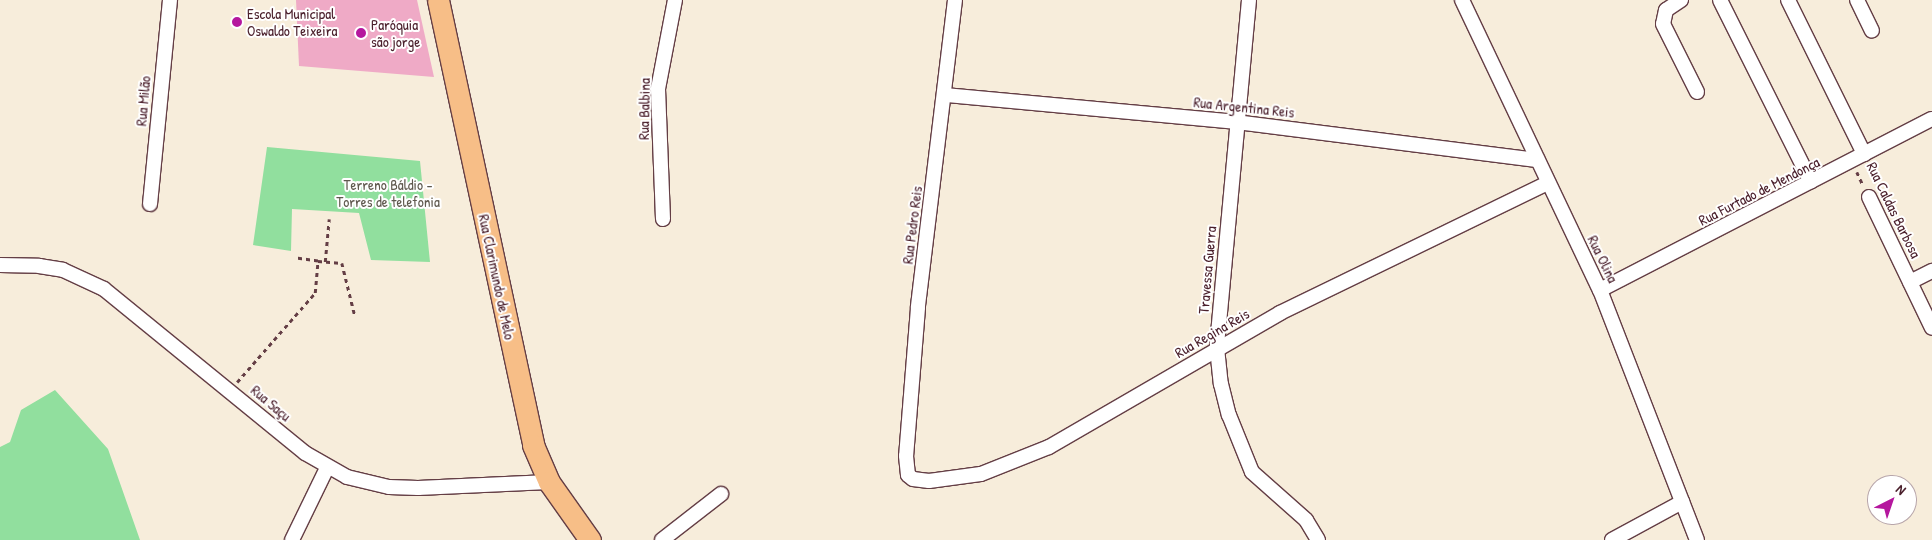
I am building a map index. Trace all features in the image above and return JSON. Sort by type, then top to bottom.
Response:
[{"type":"main road","name":"Rua Clarimundo de Melo","points":[[438,0],[533,445],[549,482],[590,540]]},
{"type":"street","name":"Rua Milão","points":[[150,204],[170,0]]},
{"type":"street","name":"Rua Balbina","points":[[663,219],[658,89],[675,0]]},
{"type":"street","name":"Rua Pedro Reis","points":[[906,456],[918,308],[946,95],[955,0]]},
{"type":"street","name":"Travessa Guerra","points":[[1249,0],[1236,122],[1217,348],[1223,392],[1244,457],[1260,480],[1306,520],[1318,540]]},
{"type":"street","name":"Rua Olina","points":[[1462,0],[1600,290],[1697,540]]},
{"type":"street","points":[[1681,0],[1666,10],[1663,24],[1697,92]]},
{"type":"street","points":[[1720,0],[1811,182]]},
{"type":"street","points":[[1788,0],[1858,158]]},
{"type":"street","points":[[1857,0],[1872,31]]},
{"type":"street","name":"Rua Argentina Reis","points":[[946,95],[1236,122],[1538,160]]},
{"type":"street","name":"Rua Furtado de Mendonça","points":[[1600,290],[1932,120]]},
{"type":"street","name":"Rua Regina Reis","points":[[906,456],[908,474],[913,479],[929,481],[981,474],[1001,468],[1049,447],[1280,313],[1548,183]]},
{"type":"street","name":"Rua Caldas Barbosa","points":[[1869,197],[1932,328]]},
{"type":"street","name":"Rua Saçu","points":[[0,265],[39,266],[63,270],[104,289],[327,468],[347,476],[389,487],[549,482]]},
{"type":"street","points":[[1910,282],[1932,271]]},
{"type":"street","points":[[292,540],[327,468]]},
{"type":"street","points":[[662,540],[721,494]]},
{"type":"street","points":[[1612,540],[1682,502]]},
{"type":"path","name":"Rua Caldas Barbosa","points":[[1858,158],[1869,197]]},
{"type":"path","points":[[325,262],[329,219]]},
{"type":"path","points":[[296,258],[342,263],[355,316]]},
{"type":"path","points":[[230,390],[315,293],[318,261]]},
{"type":"green space","name":"Terreno Báldio - Torres de telefonia","points":[[267,147],[420,161],[430,262],[371,260],[359,213],[292,209],[291,251],[253,245]]},
{"type":"green space","points":[[55,390],[108,449],[140,540],[0,540],[0,447],[10,442],[21,410]]},
{"type":"building","name":"Paróquia são jorge","points":[[296,0],[417,0],[434,77],[299,66]]},
{"type":"place","name":"Escola Municipal Oswaldo Teixeira","points":[[237,22]]},
{"type":"place","name":"Paróquia são jorge","points":[[361,33]]}]
